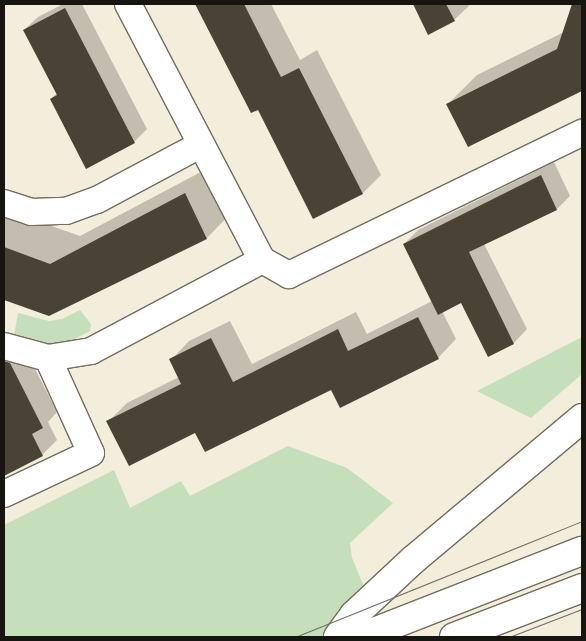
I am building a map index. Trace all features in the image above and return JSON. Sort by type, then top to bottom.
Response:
[{"type":"highway","points":[[338,637],[354,615],[414,560],[582,418]]},
{"type":"highway","points":[[361,637],[582,550]]},
{"type":"highway","points":[[454,637],[582,588]]},
{"type":"street","points":[[128,4],[200,145],[262,260],[289,275],[582,133]]},
{"type":"street","points":[[4,203],[31,212],[66,211],[97,200],[200,145]]},
{"type":"street","points":[[4,346],[48,358],[91,351],[262,260]]},
{"type":"street","points":[[4,494],[92,453],[48,358]]},
{"type":"green space","points":[[80,310],[91,324],[90,331],[63,345],[54,348],[14,336],[18,313],[49,321],[62,319]]},
{"type":"green space","points":[[582,337],[582,374],[531,418],[477,391]]},
{"type":"green space","points":[[288,446],[347,468],[393,503],[350,543],[352,558],[385,637],[4,637],[4,525],[114,470],[130,508],[181,481],[190,496]]},
{"type":"building","points":[[195,4],[244,4],[281,77],[299,68],[363,194],[313,219],[258,110],[251,113]]},
{"type":"building","points":[[413,4],[446,4],[455,21],[428,35]]},
{"type":"building","points":[[572,4],[582,4],[582,91],[468,147],[446,104],[557,49]]},
{"type":"building","points":[[65,8],[135,143],[86,169],[50,99],[57,95],[23,30]]},
{"type":"building","points":[[541,175],[557,210],[469,252],[514,344],[488,357],[461,303],[438,315],[403,244]]},
{"type":"building","points":[[185,193],[207,239],[49,316],[4,300],[4,247],[50,264]]},
{"type":"building","points":[[418,317],[439,359],[340,408],[331,390],[205,452],[195,433],[129,466],[106,421],[181,384],[169,359],[211,338],[233,382],[338,329],[348,351]]},
{"type":"building","points":[[4,361],[10,363],[43,428],[32,434],[43,456],[4,476]]},
{"type":"tram line","points":[[295,637],[582,521]]},
{"type":"tram line","points":[[509,637],[582,609]]}]
